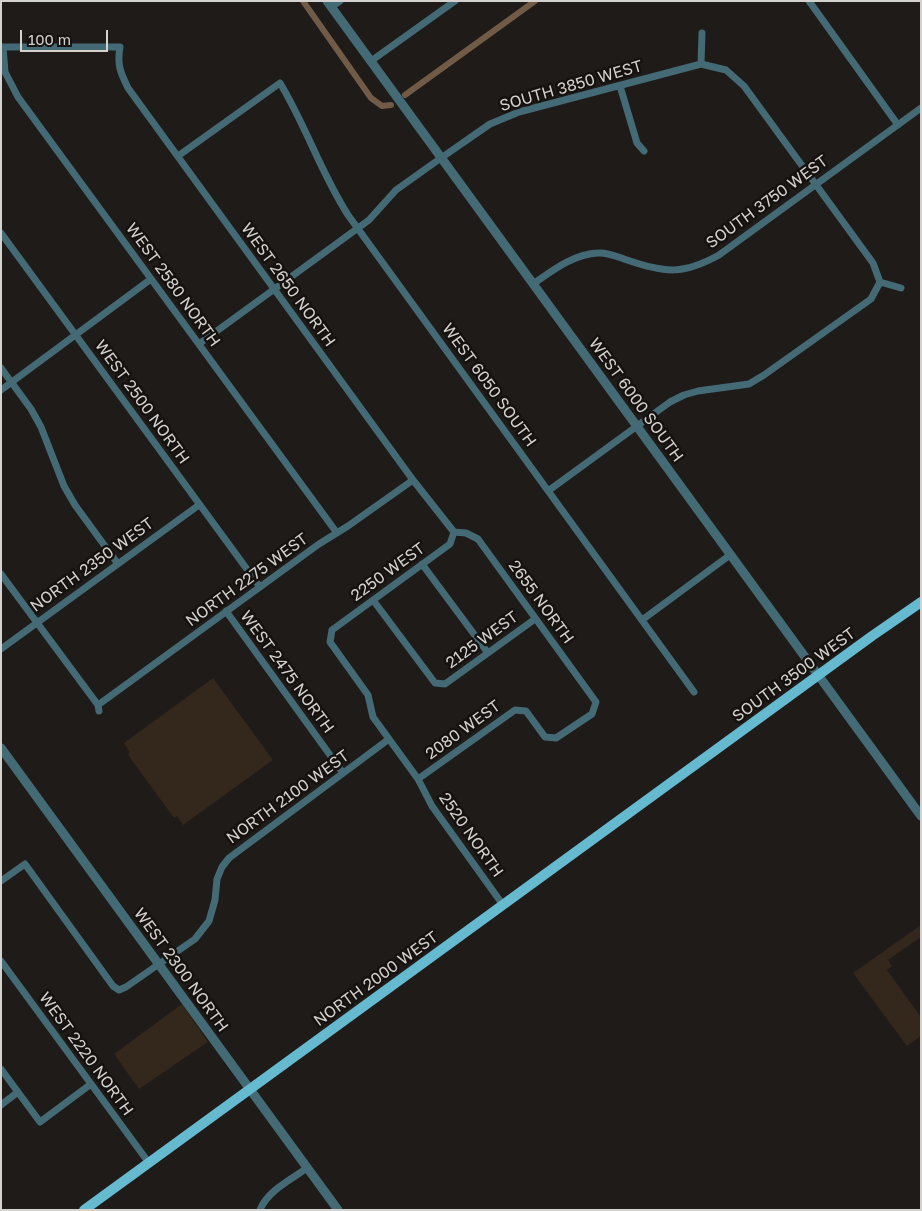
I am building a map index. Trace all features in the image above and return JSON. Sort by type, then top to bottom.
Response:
[{"type":"main road","name":"SOUTH 3500 WEST","points":[[685,772],[921,602]]},
{"type":"main road","name":"NORTH 2000 WEST","points":[[84,1210],[685,772]]},
{"type":"street","points":[[329,4],[340,1]]},
{"type":"street","points":[[371,61],[455,1]]},
{"type":"street","points":[[809,1],[898,125]]},
{"type":"street","name":"WEST 6000 SOUTH","points":[[329,4],[921,816]]},
{"type":"street","points":[[548,491],[670,402],[684,395],[749,384],[764,376],[871,299],[880,282],[873,263],[744,86],[726,70],[702,64],[702,33]]},
{"type":"street","name":"WEST 2650 NORTH","points":[[2,47],[120,47],[118,60],[121,74],[128,88],[413,480],[454,532]]},
{"type":"street","name":"WEST 2580 NORTH","points":[[2,47],[5,72],[14,91],[337,533]]},
{"type":"street","name":"SOUTH 3850 WEST","points":[[199,344],[358,229],[374,216],[396,190],[490,124],[511,115],[702,64]]},
{"type":"street","name":"WEST 6050 SOUTH","points":[[178,156],[280,83],[293,105],[332,190],[358,229],[694,692]]},
{"type":"street","points":[[620,86],[637,143],[644,151]]},
{"type":"street","name":"SOUTH 3750 WEST","points":[[533,284],[562,265],[581,256],[599,252],[653,269],[686,269],[703,264],[719,255],[921,108]]},
{"type":"street","name":"WEST 2500 NORTH","points":[[1,233],[260,587]]},
{"type":"street","points":[[1,390],[151,279]]},
{"type":"street","points":[[880,282],[901,288]]},
{"type":"street","points":[[1,368],[41,427],[64,486],[75,505],[118,564]]},
{"type":"street","name":"NORTH 2275 WEST","points":[[37,622],[99,708],[226,611],[413,480]]},
{"type":"street","name":"NORTH 2350 WEST","points":[[1,648],[199,504]]},
{"type":"street","name":"2250 WEST","points":[[332,630],[450,544],[454,532]]},
{"type":"street","name":"2655 NORTH","points":[[454,532],[466,533],[478,539],[596,702],[592,714],[556,738],[544,737],[526,711]]},
{"type":"street","points":[[642,620],[730,555]]},
{"type":"street","points":[[422,564],[488,653]]},
{"type":"street","points":[[1,574],[37,622]]},
{"type":"street","name":"2125 WEST","points":[[373,600],[435,683],[445,684],[535,619]]},
{"type":"street","name":"WEST 2475 NORTH","points":[[226,611],[343,773]]},
{"type":"street","name":"2520 NORTH","points":[[332,630],[330,642],[368,695],[373,717],[418,780],[432,806],[503,905]]},
{"type":"street","name":"2080 WEST","points":[[418,780],[515,710],[526,711]]},
{"type":"street","name":"NORTH 2100 WEST","points":[[1,881],[25,864],[114,986],[119,990],[195,939],[203,930],[213,911],[217,879],[228,858],[389,739]]},
{"type":"street","name":"WEST 2300 NORTH","points":[[1,748],[338,1210]]},
{"type":"street","name":"WEST 2220 NORTH","points":[[1,961],[149,1163]]},
{"type":"street","points":[[1,1069],[40,1122],[90,1084]]},
{"type":"street","points":[[1,1105],[18,1092]]},
{"type":"street","points":[[260,1210],[270,1194],[307,1168]]},
{"type":"shaded area","points":[[213,678],[273,760],[183,825],[177,816],[174,818],[128,755],[130,753],[124,743]]},
{"type":"shaded area","points":[[921,925],[921,937],[888,960],[892,966],[887,970],[921,1017],[921,1036],[907,1046],[853,973]]},
{"type":"shaded area","points":[[182,1004],[208,1042],[139,1089],[114,1054]]},
{"type":"waterway","points":[[303,1],[371,98],[382,106],[391,105]]},
{"type":"waterway","points":[[405,95],[535,1]]}]
